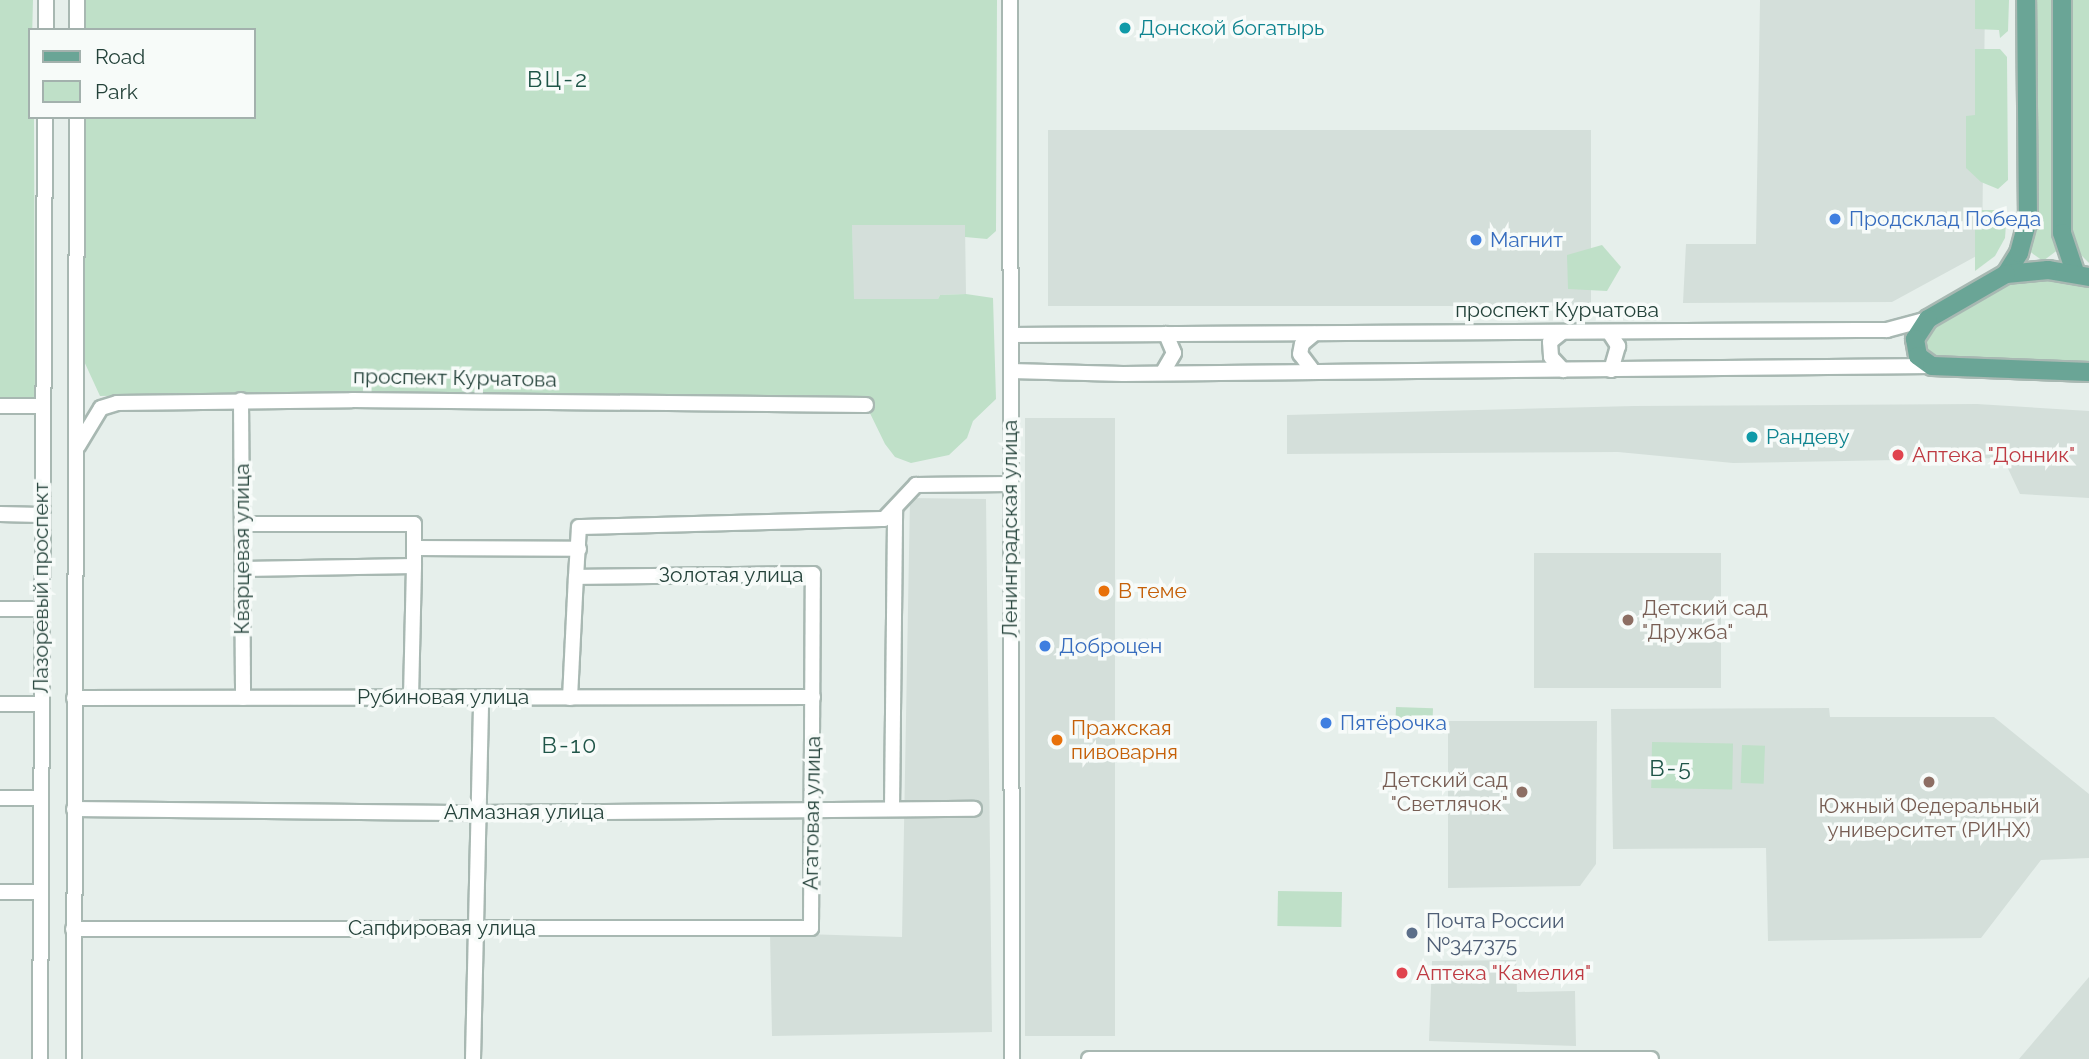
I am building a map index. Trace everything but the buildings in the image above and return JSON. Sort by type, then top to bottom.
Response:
[{"type":"main road","points":[[2006,274],[2019,253],[2028,220],[2026,0]]},
{"type":"main road","points":[[2062,0],[2062,233],[2082,274]]},
{"type":"main road","name":"проспект Курчатова","points":[[1928,319],[2006,274],[2082,274]]},
{"type":"main road","points":[[1928,319],[1914,340],[1918,356],[1932,366],[2089,372]]},
{"type":"street","points":[[46,0],[46,28]]},
{"type":"street","points":[[77,0],[77,28]]},
{"type":"street","name":"Ленинградская улица","points":[[1011,0],[1013,1059]]},
{"type":"street","name":"Лазоревый проспект","points":[[40,1059],[41,406],[45,119]]},
{"type":"street","name":"Лазоревый проспект","points":[[74,1059],[77,119]]},
{"type":"street","name":"проспект Курчатова","points":[[1012,335],[1887,330],[1928,319]]},
{"type":"street","points":[[1609,332],[1618,346],[1611,370]]},
{"type":"street","points":[[1560,333],[1550,342],[1551,357],[1563,370]]},
{"type":"street","points":[[1163,372],[1174,353],[1166,334]]},
{"type":"street","points":[[1313,371],[1300,354],[1302,344],[1314,334]]},
{"type":"street","points":[[1013,1059],[1013,371],[1611,370],[1932,366]]},
{"type":"street","name":"проспект Курчатова","points":[[75,458],[90,423],[108,404],[241,400],[866,405]]},
{"type":"street","name":"Кварцевая улица","points":[[241,400],[243,698]]},
{"type":"street","points":[[0,406],[41,406]]},
{"type":"street","points":[[570,698],[579,527],[884,519],[916,485],[1010,484]]},
{"type":"street","points":[[892,808],[895,510]]},
{"type":"street","points":[[0,514],[41,515]]},
{"type":"street","points":[[242,524],[414,524],[411,696]]},
{"type":"street","points":[[414,548],[579,550]]},
{"type":"street","points":[[243,569],[414,566]]},
{"type":"street","name":"Золотая улица","points":[[576,577],[813,574],[813,697]]},
{"type":"street","points":[[0,609],[41,609]]},
{"type":"street","name":"Рубиновая улица","points":[[74,698],[813,697]]},
{"type":"street","name":"Агатовая улица","points":[[811,928],[813,697]]},
{"type":"street","points":[[473,1059],[481,698]]},
{"type":"street","points":[[0,704],[40,704]]},
{"type":"street","points":[[0,798],[40,798]]},
{"type":"street","name":"Алмазная улица","points":[[74,809],[479,813],[811,808],[974,809]]},
{"type":"street","points":[[0,892],[40,892]]},
{"type":"street","name":"Сапфировая улица","points":[[74,929],[811,928]]},
{"type":"street","points":[[1088,1059],[1651,1059]]},
{"type":"shaded area","points":[[1760,0],[1985,0],[1982,253],[1892,302],[1683,303],[1686,244],[1756,244]]},
{"type":"shaded area","points":[[1048,130],[1591,130],[1591,306],[1048,306]]},
{"type":"shaded area","points":[[852,225],[965,225],[966,294],[940,295],[938,299],[853,299]]},
{"type":"shaded area","points":[[1977,404],[2089,411],[2089,498],[2020,494],[2003,458],[1733,463],[1618,452],[1287,454],[1287,415],[1634,406]]},
{"type":"shaded area","points":[[1025,418],[1115,418],[1115,1036],[1025,1036]]},
{"type":"shaded area","points":[[910,498],[986,499],[992,1032],[772,1036],[770,933],[902,937]]},
{"type":"shaded area","name":"Детский сад \"Дружба\"","points":[[1534,553],[1721,553],[1721,688],[1534,688]]},
{"type":"shaded area","points":[[1829,708],[1830,717],[1994,717],[2089,794],[2089,858],[2041,860],[1981,938],[1768,941],[1766,848],[1613,849],[1611,709]]},
{"type":"shaded area","name":"Детский сад \"Светлячок\"","points":[[1448,721],[1597,721],[1596,864],[1580,886],[1448,888]]},
{"type":"shaded area","points":[[1516,960],[1517,992],[1575,991],[1576,1046],[1429,1041],[1432,961]]},
{"type":"shaded area","points":[[2089,977],[2089,1059],[2019,1059]]},
{"type":"green space","points":[[0,0],[33,0],[32,28],[28,28],[28,119],[34,119],[35,399],[0,399]]},
{"type":"green space","points":[[86,0],[997,0],[996,231],[987,239],[965,237],[965,225],[852,225],[854,299],[938,299],[940,295],[966,294],[993,298],[996,399],[973,421],[967,438],[949,455],[911,463],[895,457],[885,444],[866,405],[339,393],[100,396],[83,359],[85,119],[256,119],[256,28],[85,28]]},
{"type":"green space","points":[[1975,0],[2009,0],[2008,31],[2000,38],[1999,30],[1975,29]]},
{"type":"green space","points":[[2028,0],[2060,0],[2059,249],[2043,261],[2029,251]]},
{"type":"green space","points":[[2071,0],[2089,0],[2089,263],[2075,249],[2071,232]]},
{"type":"green space","points":[[1975,49],[2000,49],[2007,57],[2008,180],[1998,189],[1981,182],[1966,168],[1966,116],[1975,115]]},
{"type":"green space","points":[[1975,210],[2007,210],[2005,238],[1995,256],[1975,271]]},
{"type":"green space","points":[[1602,245],[1621,267],[1607,291],[1568,289],[1567,255]]},
{"type":"green space","points":[[2036,276],[2089,285],[2089,363],[1939,359],[1928,352],[1925,340],[1931,329],[1985,294],[2018,278]]},
{"type":"green space","points":[[1396,707],[1433,708],[1432,723],[1395,722]]},
{"type":"green space","points":[[1652,742],[1733,743],[1732,789],[1651,788]]},
{"type":"green space","points":[[1742,745],[1765,746],[1764,784],[1741,783]]},
{"type":"green space","points":[[1278,891],[1342,892],[1341,927],[1277,926]]},
{"type":"place","name":"Донской богатырь","points":[[1125,28]]},
{"type":"place","name":"Продсклад Победа","points":[[1835,219]]},
{"type":"place","name":"Магнит","points":[[1476,240]]},
{"type":"place","name":"Рандеву","points":[[1752,437]]},
{"type":"place","name":"Аптека \"Донник\"","points":[[1898,455]]},
{"type":"place","name":"В теме","points":[[1104,591]]},
{"type":"place","name":"Детский сад \"Дружба\"","points":[[1628,620]]},
{"type":"place","name":"Доброцен","points":[[1045,646]]},
{"type":"place","name":"Пятёрочка","points":[[1326,723]]},
{"type":"place","name":"Пражская пивоварня","points":[[1057,740]]},
{"type":"place","name":"Южный Федеральный университет (РИНХ)","points":[[1929,782]]},
{"type":"place","name":"Детский сад \"Светлячок\"","points":[[1522,792]]},
{"type":"place","name":"Почта России №347375","points":[[1412,933]]},
{"type":"place","name":"Аптека \"Камелия\"","points":[[1402,973]]},
{"type":"district","name":"ВЦ-2","points":[[558,79]]},
{"type":"district","name":"В-10","points":[[570,745]]},
{"type":"district","name":"В-5","points":[[1671,768]]}]
